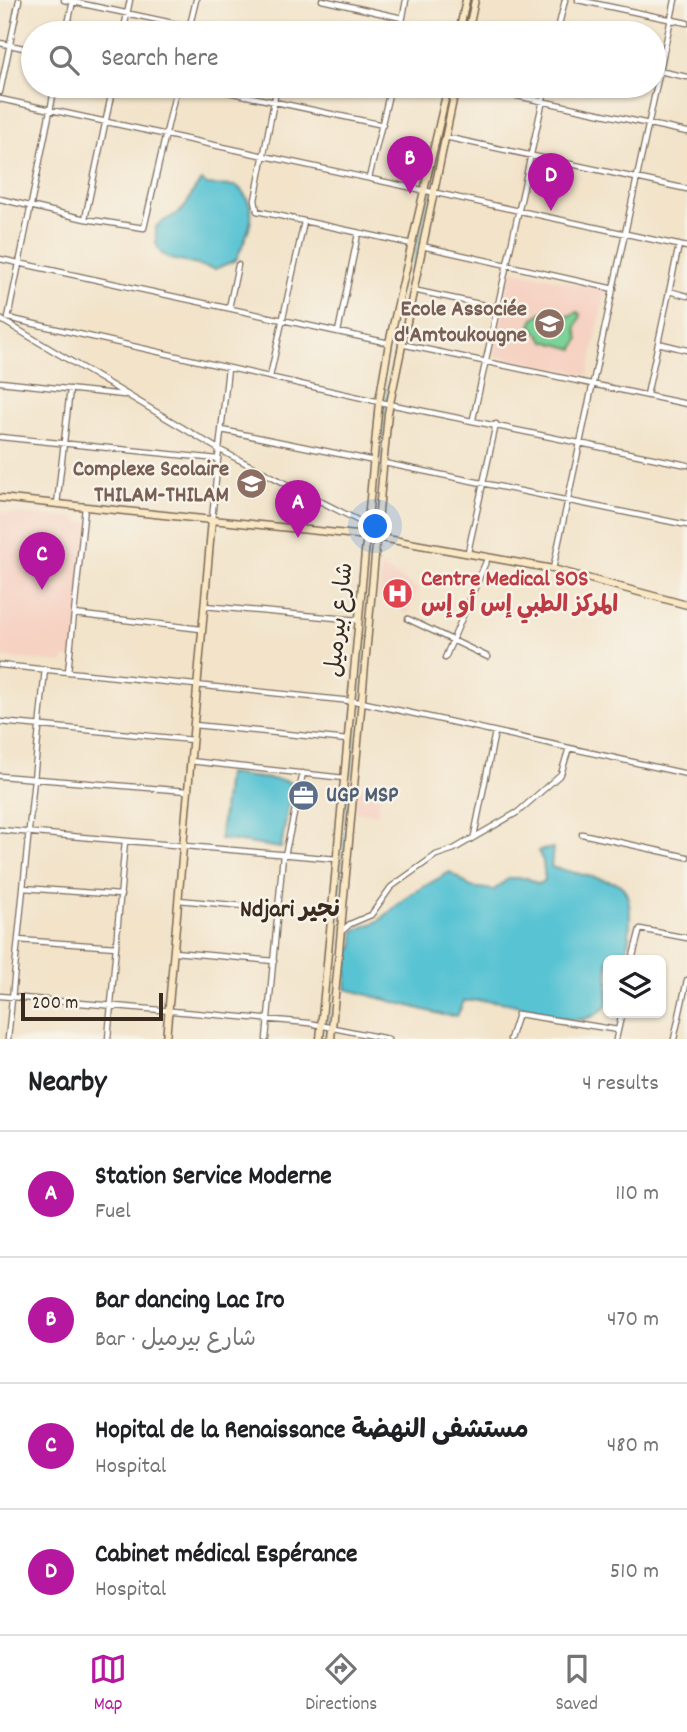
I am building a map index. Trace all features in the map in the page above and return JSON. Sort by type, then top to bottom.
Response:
[{"type":"street","points":[[0,92],[19,0]]},
{"type":"street","points":[[64,0],[152,21]]},
{"type":"street","points":[[126,21],[130,0]]},
{"type":"street","points":[[191,21],[196,0]]},
{"type":"street","points":[[322,0],[402,18]]},
{"type":"street","points":[[402,21],[406,0]]},
{"type":"street","points":[[462,21],[466,0]]},
{"type":"street","points":[[471,21],[475,0]]},
{"type":"street","points":[[560,21],[565,0]]},
{"type":"street","points":[[578,0],[687,23]]},
{"type":"street","points":[[666,44],[675,0]]},
{"type":"street","points":[[69,21],[73,1]]},
{"type":"street","points":[[0,43],[21,47]]},
{"type":"street","points":[[666,73],[687,78]]},
{"type":"street","points":[[7,320],[53,98]]},
{"type":"street","points":[[85,219],[111,98]]},
{"type":"street","points":[[0,199],[85,219],[145,228],[175,98]]},
{"type":"street","points":[[256,98],[383,125]]},
{"type":"street","points":[[275,98],[255,205],[257,211],[412,244]]},
{"type":"street","points":[[369,178],[389,98]]},
{"type":"street","name":"شارع بيرميل","points":[[320,1039],[327,1025],[341,932],[356,702],[358,620],[379,401],[389,343],[445,98]]},
{"type":"street","name":"شارع بيرميل","points":[[331,1039],[327,1025],[344,778],[376,537],[389,404],[453,98]]},
{"type":"street","points":[[524,98],[687,132]]},
{"type":"street","points":[[473,419],[543,98]]},
{"type":"street","points":[[553,569],[655,98]]},
{"type":"street","points":[[0,99],[687,247]]},
{"type":"street","points":[[444,137],[687,189]]},
{"type":"street","points":[[270,377],[304,222]]},
{"type":"street","points":[[338,332],[358,234]]},
{"type":"street","points":[[647,395],[679,245]]},
{"type":"street","points":[[422,246],[614,289]]},
{"type":"street","points":[[0,258],[389,343]]},
{"type":"street","points":[[229,308],[239,265]]},
{"type":"street","points":[[413,290],[498,308]]},
{"type":"street","points":[[668,291],[687,296]]},
{"type":"street","points":[[0,319],[687,466]]},
{"type":"street","points":[[7,320],[220,450],[368,524],[377,525]]},
{"type":"street","points":[[658,343],[687,350]]},
{"type":"street","points":[[401,344],[687,404]]},
{"type":"street","points":[[166,1039],[203,606],[228,368]]},
{"type":"street","points":[[0,382],[128,395]]},
{"type":"street","points":[[57,504],[70,389]]},
{"type":"street","points":[[468,552],[496,424]]},
{"type":"street","points":[[222,430],[374,461]]},
{"type":"street","points":[[0,437],[218,459]]},
{"type":"street","points":[[384,463],[687,525]]},
{"type":"street","points":[[0,498],[367,535],[553,569],[687,605]]},
{"type":"street","points":[[68,672],[85,507]]},
{"type":"street","points":[[445,658],[488,557]]},
{"type":"street","points":[[203,606],[358,620]]},
{"type":"street","points":[[74,614],[201,629]]},
{"type":"street","points":[[408,618],[488,657]]},
{"type":"street","points":[[0,665],[356,702],[687,774]]},
{"type":"street","points":[[8,1039],[45,669]]},
{"type":"street","points":[[0,722],[192,740]]},
{"type":"street","points":[[194,725],[348,740]]},
{"type":"street","points":[[473,836],[495,732]]},
{"type":"street","points":[[341,932],[349,924],[371,915],[391,887],[436,855],[454,849],[518,812],[558,778],[569,748]]},
{"type":"street","points":[[190,761],[344,778]]},
{"type":"street","points":[[266,1039],[284,855],[303,773]]},
{"type":"street","points":[[0,776],[187,791]]},
{"type":"street","points":[[0,830],[337,859]]},
{"type":"street","points":[[582,834],[687,857]]},
{"type":"street","points":[[108,1039],[125,841]]},
{"type":"street","points":[[23,888],[121,895]]},
{"type":"street","points":[[178,900],[278,908]]},
{"type":"street","points":[[633,955],[640,929],[687,938]]},
{"type":"street","points":[[18,940],[116,947]]},
{"type":"street","points":[[173,952],[274,961]]},
{"type":"street","points":[[674,1039],[687,980]]},
{"type":"street","points":[[0,996],[327,1025],[388,1039]]},
{"type":"street","points":[[510,1039],[518,1014],[618,1030]]},
{"type":"street","points":[[616,1039],[620,1018]]},
{"type":"shaded area","name":"Ecole Associée d'Amtoukougne","points":[[512,270],[606,290],[588,375],[494,356]]},
{"type":"shaded area","points":[[0,512],[76,519],[79,524],[91,521],[76,658],[65,657],[62,663],[0,657]]},
{"type":"shaded area","name":"Centre Medical SOS المركز الطبي إس أو إس","points":[[381,567],[418,589],[407,614],[379,597]]},
{"type":"shaded area","points":[[357,787],[380,789],[378,814],[355,812]]},
{"type":"green space","points":[[548,308],[569,316],[577,312],[581,315],[576,328],[579,339],[574,349],[545,341],[531,325],[535,317]]},
{"type":"water","points":[[202,181],[207,185],[237,186],[250,204],[251,221],[236,260],[215,269],[171,259],[161,253],[156,243],[156,227],[183,209]]},
{"type":"water","points":[[227,774],[287,781],[292,784],[281,848],[220,839]]},
{"type":"water","points":[[553,848],[551,867],[617,883],[627,896],[630,918],[626,955],[603,955],[603,1009],[597,1014],[573,1020],[507,1003],[480,1000],[464,1001],[457,1016],[443,1015],[346,989],[348,950],[354,948],[354,931],[379,921],[409,895],[450,872],[471,887],[494,890],[509,878],[527,878],[538,884],[545,880],[543,861],[538,851]]},
{"type":"waterway","points":[[465,21],[469,0]]},
{"type":"waterway","points":[[386,400],[446,107]]},
{"type":"waterway","points":[[379,477],[385,406]]},
{"type":"waterway","points":[[358,696],[365,634]]},
{"type":"waterway","points":[[351,774],[357,711]]},
{"type":"waterway","points":[[327,1024],[350,787]]},
{"type":"waterway","points":[[326,1039],[327,1030]]},
{"type":"place","name":"Bar dancing Lac Iro","points":[[410,194]]},
{"type":"place","name":"Cabinet médical Espérance","points":[[551,211]]},
{"type":"place","name":"Ecole Associée d'Amtoukougne","points":[[550,323]]},
{"type":"place","name":"Complexe Scolaire THILAM-THILAM","points":[[252,483]]},
{"type":"place","name":"Station Service Moderne","points":[[298,538]]},
{"type":"place","name":"Hopital de la Renaissance مستشفى النهضة","points":[[42,590]]},
{"type":"place","name":"Centre Medical SOS المركز الطبي إس أو إس","points":[[398,593]]},
{"type":"place","name":"UGP MSP","points":[[303,796]]},
{"type":"district","name":"Ndjari نجير","points":[[290,911]]}]
